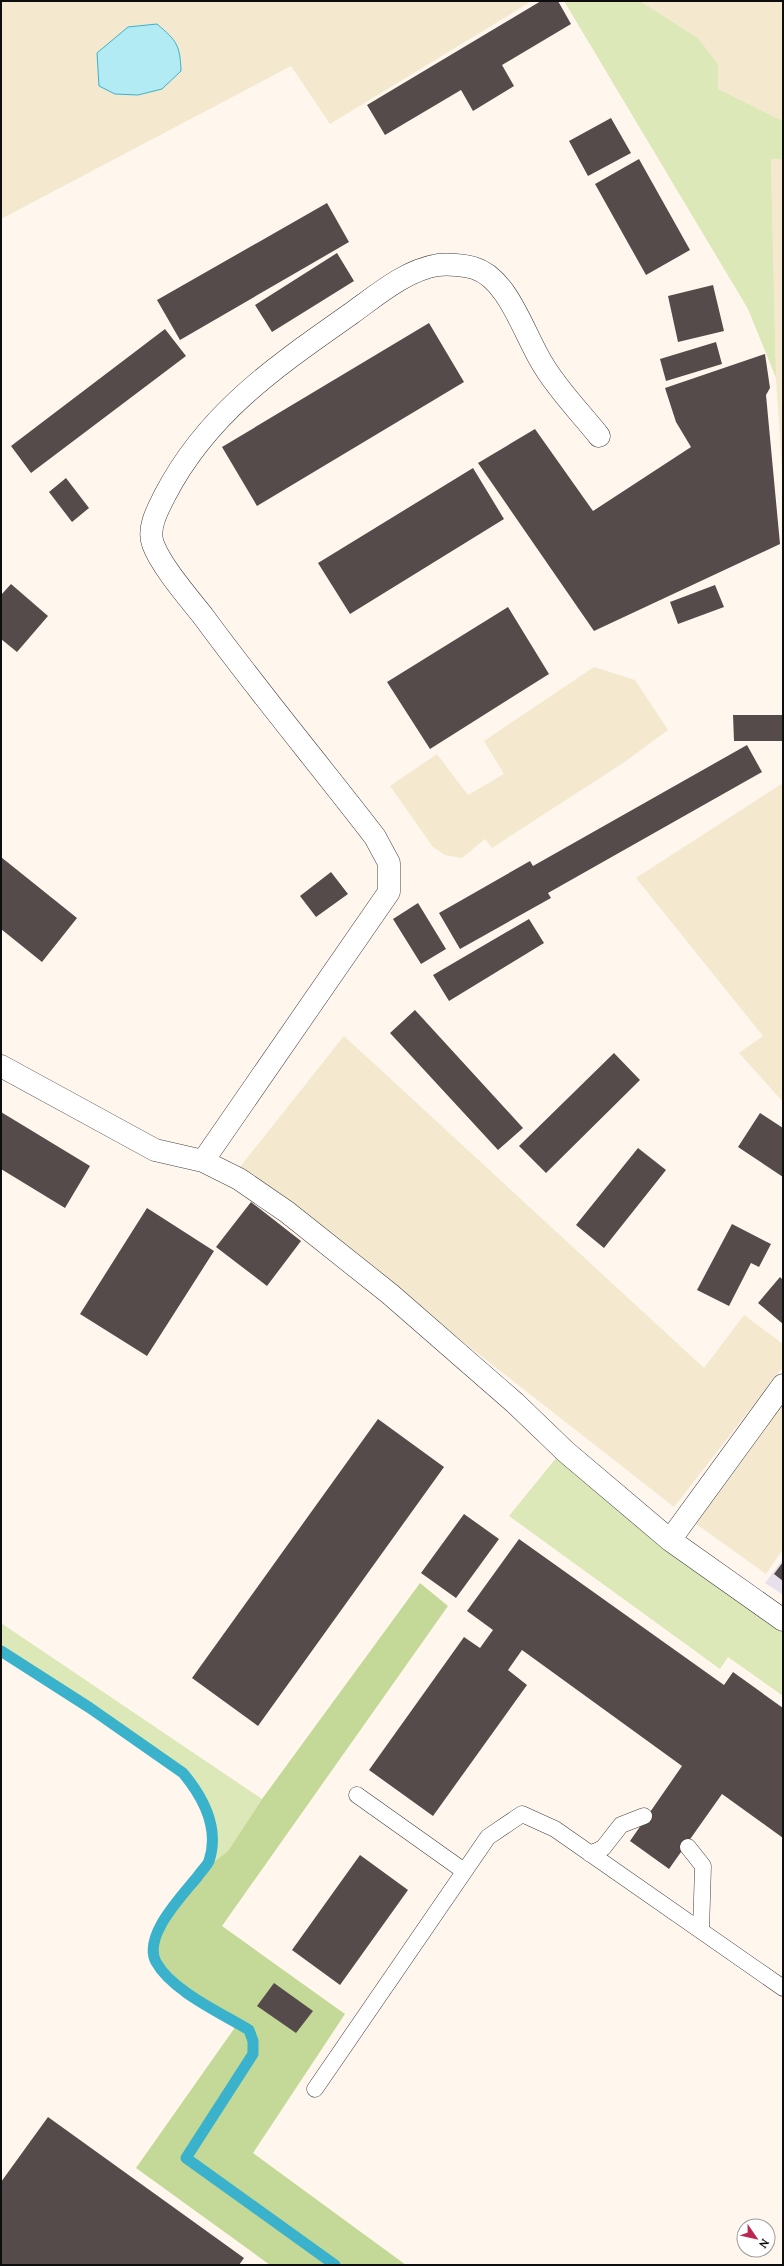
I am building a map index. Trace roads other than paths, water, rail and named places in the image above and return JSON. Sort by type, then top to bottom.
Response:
[{"type":"street","points":[[203,1161],[389,892],[389,863],[375,837],[211,627],[167,568],[152,542],[154,517],[169,488],[189,454],[208,431],[236,400],[261,378],[389,287],[415,273],[438,265],[475,268],[502,288],[542,364],[599,436]]},
{"type":"street","points":[[1,1066],[155,1150],[203,1161],[239,1179],[287,1212],[390,1294],[515,1403],[566,1452],[670,1540],[783,1620]]},
{"type":"street","points":[[670,1540],[783,1384]]},
{"type":"lane","points":[[357,1795],[464,1871]]},
{"type":"lane","points":[[315,2088],[488,1837],[522,1814],[555,1829],[783,1988]]},
{"type":"lane","points":[[590,1854],[603,1848],[621,1825],[644,1816]]},
{"type":"lane","points":[[688,1847],[703,1866],[701,1931]]},
{"type":"water","points":[[157,24],[173,39],[176,44],[180,55],[181,71],[162,89],[138,95],[115,94],[99,86],[97,53],[128,27]]},
{"type":"waterway","points":[[1,1651],[90,1708],[183,1773],[203,1803],[211,1825],[212,1849],[209,1861],[166,1916],[159,1928],[153,1952],[156,1962],[163,1973],[185,1992],[211,2009],[249,2030],[253,2041],[253,2054],[186,2158],[335,2265]]}]
